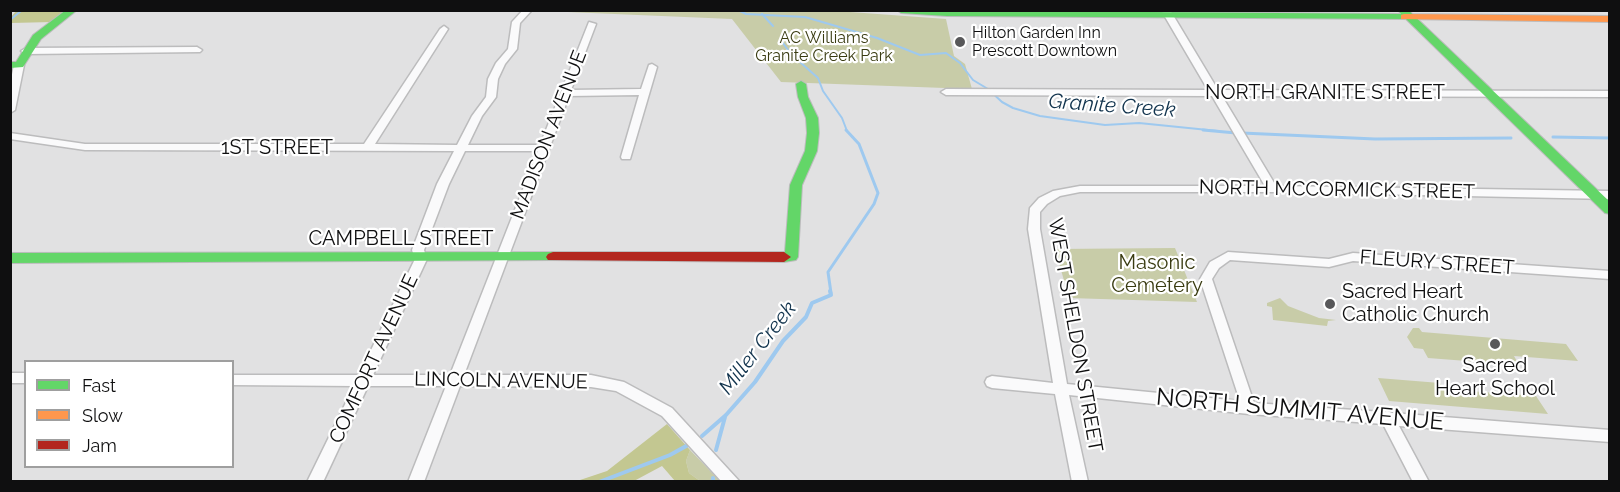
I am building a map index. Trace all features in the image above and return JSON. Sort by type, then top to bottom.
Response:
[{"type":"main road","points":[[15,65],[38,37],[73,10]]},
{"type":"main road","points":[[901,10],[1405,13],[1610,19]]},
{"type":"main road","points":[[1405,13],[1610,210]]},
{"type":"main road","name":"CAMPBELL STREET","points":[[10,258],[791,257],[796,185],[811,151],[813,133],[812,118],[801,84]]},
{"type":"street","name":"COMFORT AVENUE","points":[[315,482],[421,259],[418,250],[443,184],[477,116],[491,97],[493,79],[501,63],[512,49],[514,27],[528,10]]},
{"type":"street","points":[[1166,12],[1273,189]]},
{"type":"street","name":"MADISON AVENUE","points":[[416,482],[592,24]]},
{"type":"street","points":[[367,148],[444,29]]},
{"type":"street","points":[[26,51],[197,50]]},
{"type":"street","points":[[10,110],[15,65]]},
{"type":"street","points":[[626,158],[652,67]]},
{"type":"street","points":[[566,93],[644,92]]},
{"type":"street","name":"NORTH GRANITE STREET","points":[[946,92],[1610,94]]},
{"type":"street","name":"1ST STREET","points":[[10,136],[85,147],[544,148]]},
{"type":"street","name":"NORTH MCCORMICK STREET","points":[[1080,189],[1273,189],[1610,195]]},
{"type":"street","name":"WEST SHELDON STREET","points":[[1080,189],[1058,193],[1043,201],[1034,212],[1034,229],[1061,390],[1080,482]]},
{"type":"street","name":"FLEURY STREET","points":[[1248,408],[1206,279],[1214,265],[1228,256],[1329,263],[1353,257],[1610,275]]},
{"type":"street","name":"LINCOLN AVENUE","points":[[234,380],[591,381],[619,386],[667,412],[732,482]]},
{"type":"street","name":"NORTH SUMMIT AVENUE","points":[[992,382],[1248,408],[1610,436]]},
{"type":"street","points":[[1387,417],[1421,482]]},
{"type":"green space","name":"AC Williams Granite Creek Park","points":[[823,10],[946,19],[954,56],[965,64],[972,89],[781,82],[732,19],[544,11]]},
{"type":"green space","points":[[16,11],[68,11],[52,22],[11,23],[11,17]]},
{"type":"green space","name":"Masonic Cemetery","points":[[1175,248],[1197,302],[1069,298],[1055,249]]},
{"type":"green space","points":[[1280,298],[1288,306],[1319,318],[1336,320],[1328,321],[1327,326],[1273,320],[1272,307],[1267,306],[1267,303]]},
{"type":"green space","points":[[1413,328],[1419,328],[1422,332],[1566,344],[1578,361],[1514,356],[1519,365],[1428,358],[1423,349],[1414,348],[1407,337]]},
{"type":"green space","points":[[1378,378],[1440,383],[1444,389],[1536,396],[1548,414],[1389,401]]},
{"type":"green space","points":[[667,424],[690,450],[686,461],[689,473],[700,481],[675,481],[662,466],[634,481],[577,481],[607,471]]},
{"type":"green space","points":[[690,450],[720,481],[700,481],[689,473],[686,461]]},
{"type":"waterway","name":"Granite Creek","points":[[738,10],[746,14],[763,15]]},
{"type":"waterway","points":[[10,20],[21,11]]},
{"type":"waterway","name":"Granite Creek","points":[[763,15],[805,17],[877,38],[920,55],[946,53],[960,63],[973,80],[988,89],[1002,102],[1013,108],[1040,116],[1105,125],[1139,123],[1218,131]]},
{"type":"waterway","name":"Miller Creek","points":[[763,15],[773,26]]},
{"type":"waterway","name":"Miller Creek","points":[[780,39],[791,54],[818,78],[823,91],[842,118],[847,131]]},
{"type":"waterway","name":"Miller Creek","points":[[831,293],[828,272],[874,204],[878,193],[859,144],[846,130]]},
{"type":"waterway","name":"Granite Creek","points":[[1203,130],[1236,133]]},
{"type":"waterway","name":"Granite Creek","points":[[1242,133],[1375,139],[1511,138]]},
{"type":"waterway","name":"Granite Creek","points":[[1553,137],[1610,138]]},
{"type":"waterway","name":"Miller Creek","points":[[702,436],[726,415],[755,382],[783,341],[806,317],[812,303],[831,295],[830,291]]},
{"type":"waterway","points":[[716,450],[725,417]]},
{"type":"waterway","points":[[599,482],[670,455],[688,445]]},
{"type":"traffic: fast","points":[[10,65],[19,65],[37,37],[73,10]]},
{"type":"traffic: fast","points":[[901,10],[947,13],[1404,17]]},
{"type":"traffic: fast","points":[[1402,10],[1610,210]]},
{"type":"traffic: fast","points":[[784,257],[791,257],[796,185],[811,151],[813,133],[812,118],[803,97],[801,84]]},
{"type":"traffic: fast","points":[[10,258],[553,257]]},
{"type":"traffic: slow","points":[[1404,17],[1610,19]]},
{"type":"traffic: jam","points":[[553,257],[784,257]]},
{"type":"place","name":"Hilton Garden Inn Prescott Downtown","points":[[960,42]]},
{"type":"place","name":"Sacred Heart Catholic Church","points":[[1330,304]]},
{"type":"place","name":"Sacred Heart School","points":[[1495,344]]}]
